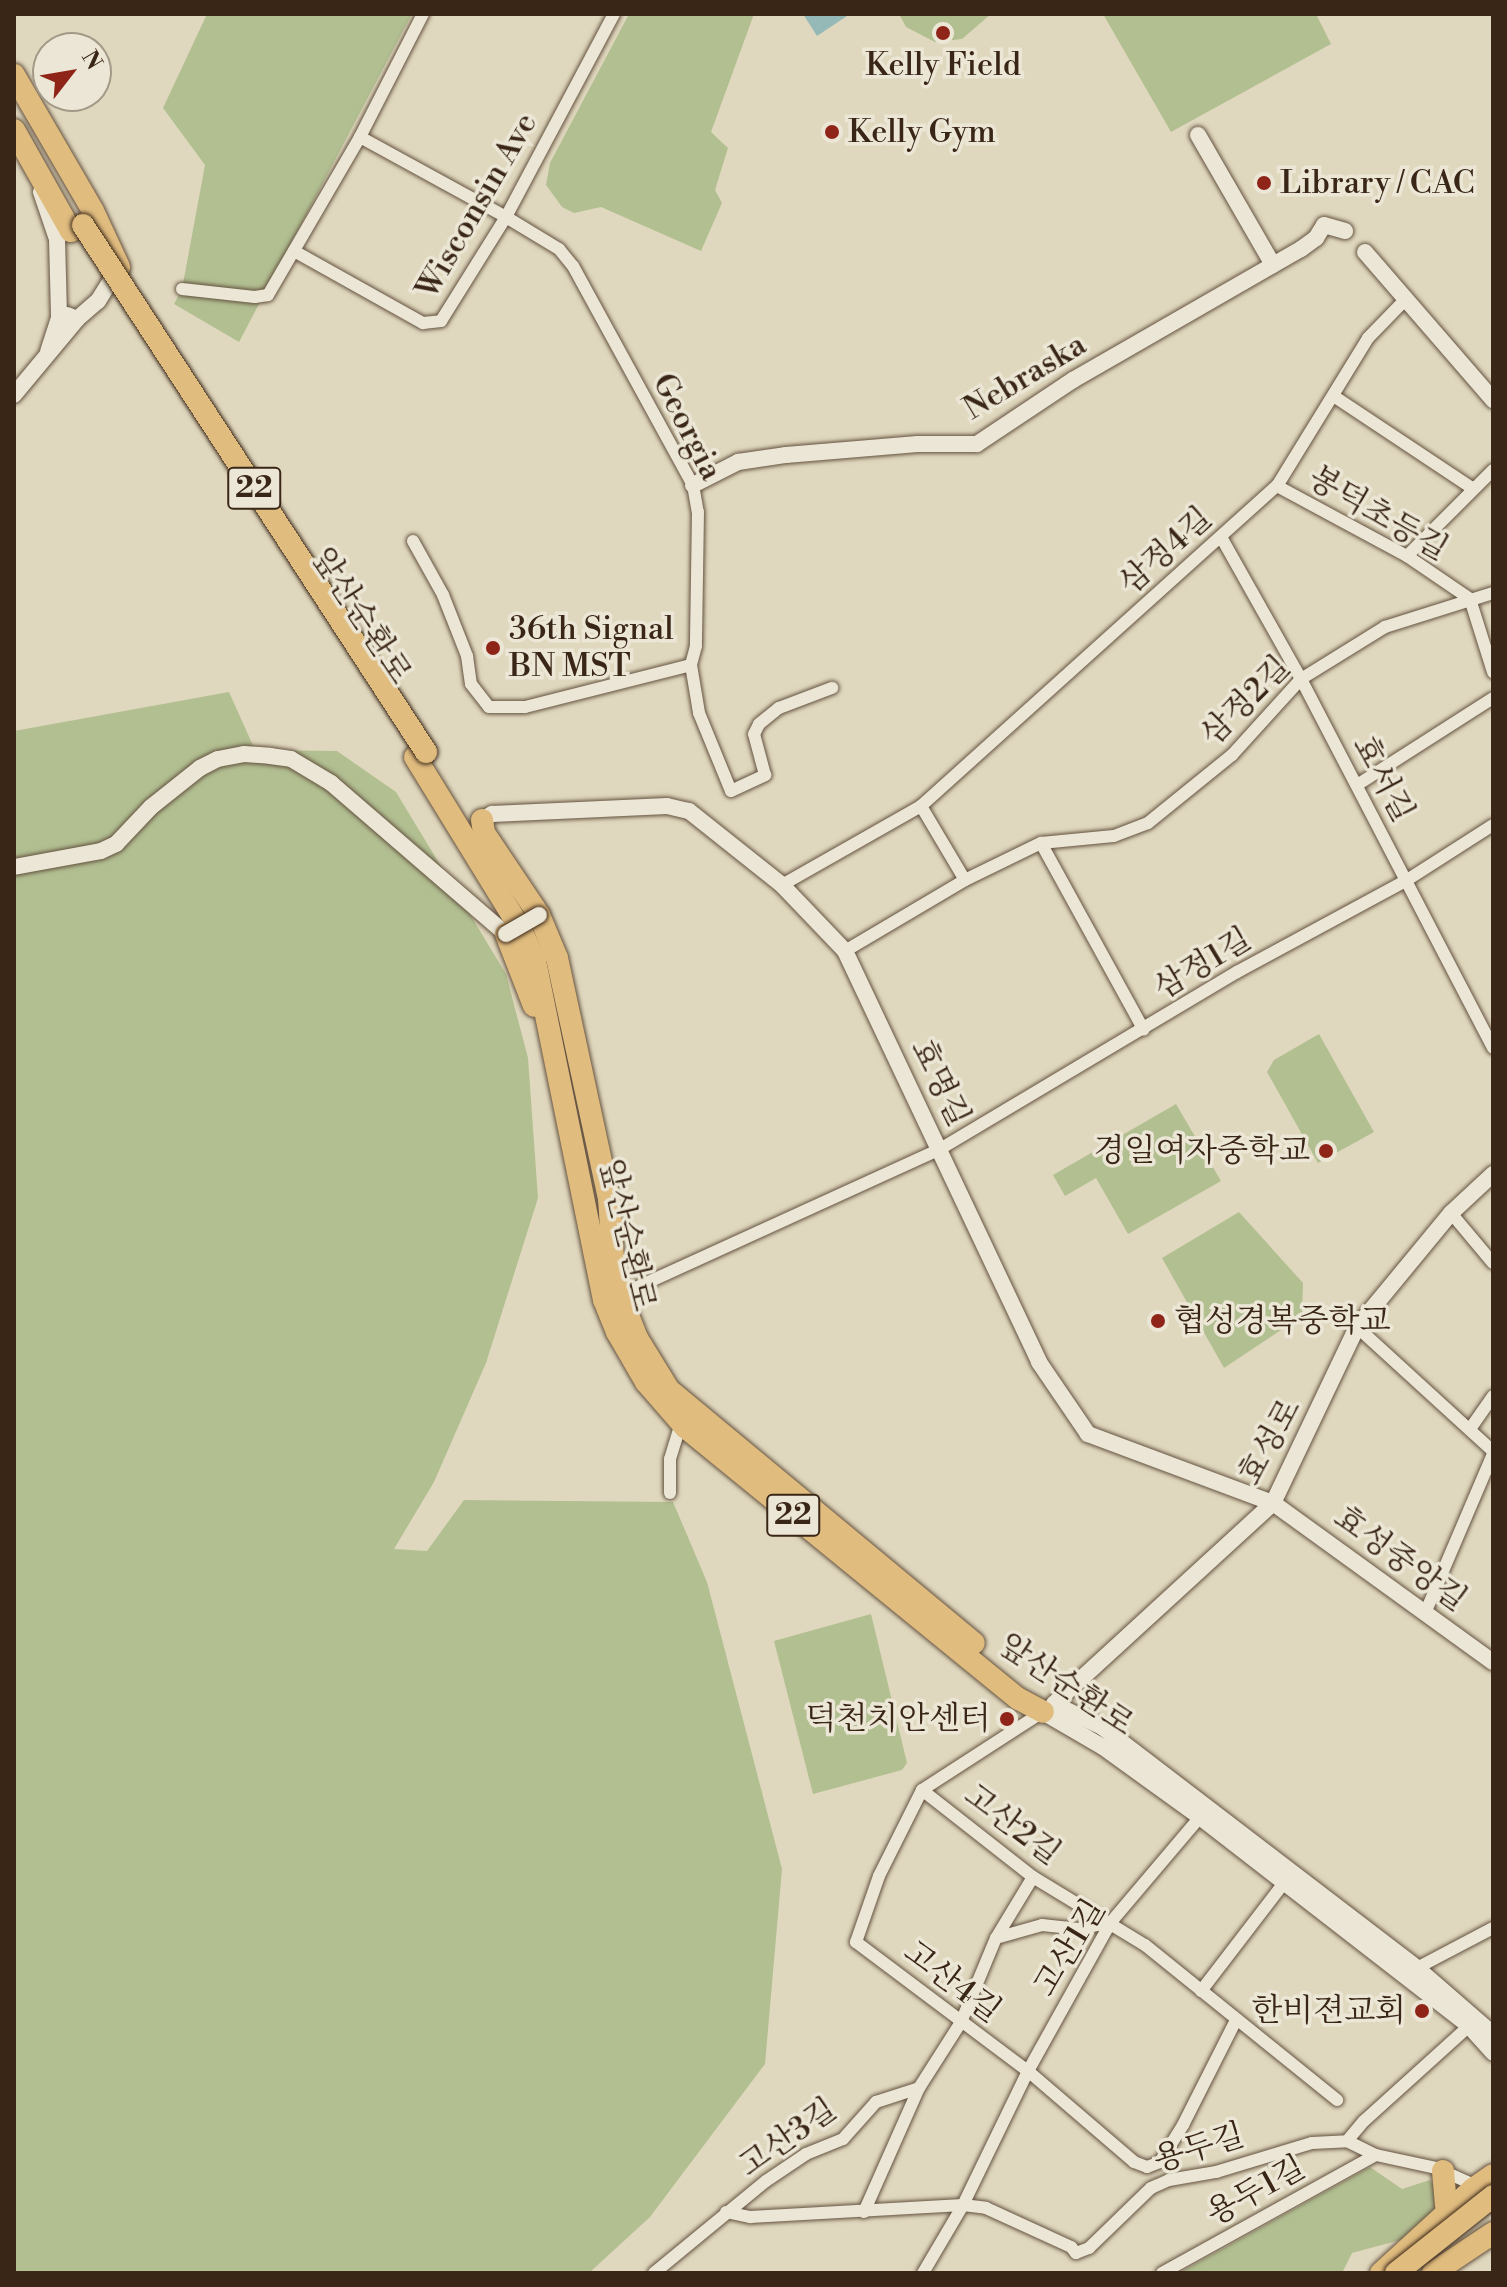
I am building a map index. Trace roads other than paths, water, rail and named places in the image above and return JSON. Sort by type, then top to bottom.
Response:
[{"type":"highway","points":[[14,75],[93,211],[119,267]]},
{"type":"highway","name":"앞산순환로","points":[[14,89],[77,228]]},
{"type":"highway","name":"앞산순환로","points":[[14,130],[30,160],[420,755],[519,926],[535,961],[611,1281],[617,1332],[646,1382],[681,1423],[1019,1699],[1048,1708]]},
{"type":"highway","points":[[482,820],[484,833],[539,915],[557,958],[609,1198],[611,1281]]},
{"type":"highway","points":[[506,934],[538,1016],[588,1248],[611,1281]]},
{"type":"highway","name":"앞산순환로","points":[[611,1281],[637,1338],[669,1390],[1033,1691],[1048,1708]]},
{"type":"highway","points":[[1443,2171],[1447,2188],[1446,2205]]},
{"type":"highway","points":[[1396,2273],[1486,2191],[1493,2175]]},
{"type":"highway","points":[[1383,2273],[1426,2234],[1486,2191]]},
{"type":"highway","points":[[1383,2273],[1486,2191]]},
{"type":"highway","points":[[1433,2273],[1473,2236],[1493,2210]]},
{"type":"highway","points":[[1411,2273],[1473,2236]]},
{"type":"street","points":[[182,289],[255,297],[268,295],[360,137],[423,14]]},
{"type":"street","name":"Wisconsin Ave","points":[[294,251],[423,323],[441,321],[506,217],[614,14]]},
{"type":"street","points":[[1198,135],[1273,265]]},
{"type":"street","name":"Georgia","points":[[360,137],[559,249],[573,266],[693,485],[698,512],[696,646],[691,665],[699,713],[731,791],[765,775],[754,734],[759,724],[779,708],[832,688]]},
{"type":"street","points":[[30,160],[57,239],[60,305],[48,351]]},
{"type":"street","name":"Nebraska","points":[[693,485],[738,462],[750,460],[918,444],[977,444],[1073,380],[1316,238],[1324,225],[1345,231]]},
{"type":"street","points":[[1365,252],[1493,400]]},
{"type":"street","points":[[14,395],[48,351],[98,301],[119,267]]},
{"type":"street","name":"삼정4길","points":[[782,885],[921,806],[1277,486],[1335,397],[1368,338],[1405,300]]},
{"type":"street","points":[[60,305],[70,319],[77,319]]},
{"type":"street","points":[[1335,397],[1472,488]]},
{"type":"street","points":[[1407,556],[1493,470]]},
{"type":"street","name":"봉덕초등길","points":[[1277,486],[1407,556],[1470,599],[1493,672]]},
{"type":"street","name":"효서길","points":[[1221,537],[1301,679],[1493,1048]]},
{"type":"street","points":[[413,541],[443,595],[467,656],[471,684],[489,707],[525,707],[691,665]]},
{"type":"street","name":"삼정2길","points":[[845,951],[965,880],[1041,843],[1114,836],[1148,823],[1232,755],[1301,679],[1385,627],[1493,593]]},
{"type":"street","points":[[1357,785],[1493,698]]},
{"type":"street","points":[[14,867],[101,851],[116,844],[161,797],[200,768],[218,759],[244,754],[270,756],[291,759],[331,783],[506,934],[539,915]]},
{"type":"street","name":"효명길","points":[[482,820],[492,814],[667,806],[689,811],[782,885],[845,951],[1039,1362],[1088,1434],[1273,1503]]},
{"type":"street","points":[[921,806],[965,880]]},
{"type":"street","name":"삼정1길","points":[[611,1281],[940,1149],[1237,972],[1407,880],[1493,825]]},
{"type":"street","points":[[1041,843],[1144,1030]]},
{"type":"street","name":"효성로","points":[[1048,1708],[1273,1503],[1357,1327],[1451,1213],[1493,1174]]},
{"type":"street","points":[[1451,1213],[1493,1263]]},
{"type":"street","points":[[1357,1327],[1493,1452],[1426,1611]]},
{"type":"street","points":[[1470,1429],[1493,1396]]},
{"type":"street","points":[[670,1493],[670,1459],[681,1423]]},
{"type":"street","name":"효성중앙길","points":[[1273,1503],[1493,1662]]},
{"type":"street","name":"고산2길","points":[[1048,1708],[922,1790],[1033,1877],[1111,1922],[1337,2100]]},
{"type":"street","name":"앞산순환로","points":[[1048,1708],[1200,1817],[1469,2026],[1493,2053]]},
{"type":"street","name":"앞산순환로","points":[[1048,1708],[1102,1727],[1417,1968],[1493,2034]]},
{"type":"street","name":"고산4길","points":[[922,1790],[879,1876],[856,1942],[1028,2071],[1134,2162],[1147,2167],[1160,2162],[1183,2125],[1236,2020]]},
{"type":"street","name":"고산1길","points":[[963,2205],[1028,2071],[1111,1922],[1200,1817]]},
{"type":"street","points":[[864,2212],[919,2088],[961,2022],[996,1938],[1033,1877]]},
{"type":"street","points":[[1201,1991],[1283,1884]]},
{"type":"street","points":[[996,1938],[1042,1925],[1079,1929],[1111,1922]]},
{"type":"street","points":[[1417,1968],[1492,1929],[1493,1939]]},
{"type":"street","points":[[1469,2026],[1364,2121],[1347,2141],[1376,2155],[1443,2171],[1486,2191]]},
{"type":"street","name":"고산3길","points":[[654,2273],[726,2212],[806,2154],[843,2139],[876,2102],[919,2088]]},
{"type":"street","name":"용두길","points":[[726,2212],[750,2217],[963,2205],[986,2208],[1071,2247],[1076,2253],[1089,2248],[1151,2188],[1169,2180],[1216,2172],[1312,2143],[1347,2141]]},
{"type":"street","name":"용두1길","points":[[1162,2273],[1376,2155]]},
{"type":"street","points":[[923,2273],[963,2205]]},
{"type":"water","points":[[803,14],[850,14],[817,36]]},
{"type":"place","name":"Kelly Field","points":[[943,33]]},
{"type":"place","name":"Kelly Gym","points":[[832,132]]},
{"type":"place","name":"Library / CAC","points":[[1264,183]]},
{"type":"place","name":"36th Signal BN MST","points":[[493,648]]},
{"type":"place","name":"경일여자중학교","points":[[1326,1151]]},
{"type":"place","name":"협성경복중학교","points":[[1158,1321]]},
{"type":"place","name":"덕천치안센터","points":[[1007,1719]]},
{"type":"place","name":"한비젼교회","points":[[1422,2011]]}]
